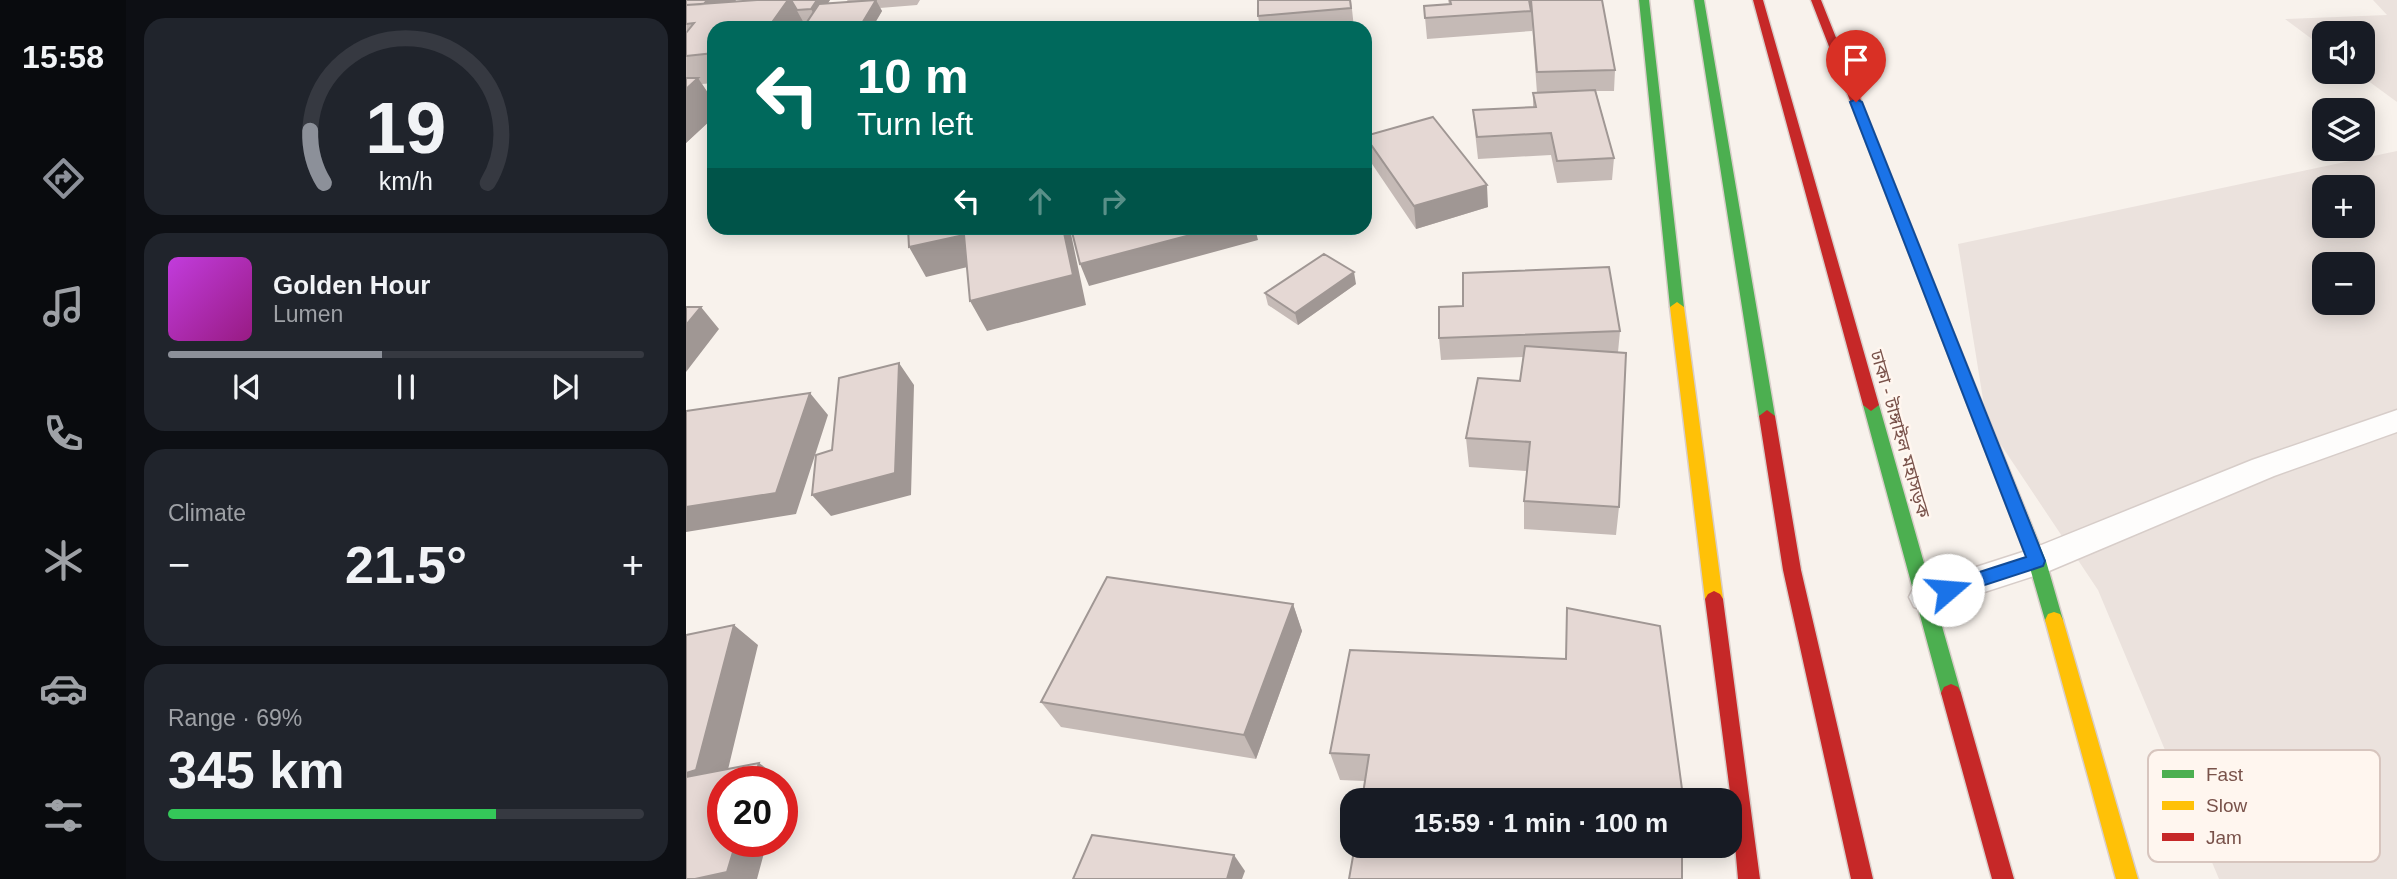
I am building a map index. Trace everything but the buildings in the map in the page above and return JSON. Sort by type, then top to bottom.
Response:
[{"type":"main road","points":[[1644,0],[1671,260],[1749,879]]},
{"type":"main road","points":[[1699,0],[1792,570],[1861,879]]},
{"type":"main road","name":"ঢাকা - টাঙ্গাইল মহাসড়ক","points":[[1758,0],[2003,879]]},
{"type":"main road","points":[[1816,0],[2037,561],[2127,879]]},
{"type":"lane","points":[[1926,597],[2037,561],[2263,468],[2397,421]]},
{"type":"shaded area","points":[[2373,0],[2397,0],[2397,102],[2372,84],[2375,84],[2375,21],[2312,21],[2312,39],[2285,19],[2387,15]]},
{"type":"shaded area","points":[[2397,151],[2397,879],[2219,879],[2212,862],[2380,862],[2380,750],[2165,750],[2098,590],[1987,424],[1958,244],[2350,161],[2375,161],[2375,156]]},
{"type":"traffic: fast","points":[[1644,0],[1677,307]]},
{"type":"traffic: fast","points":[[1699,0],[1767,416]]},
{"type":"traffic: fast","points":[[1948,336],[2037,561],[2054,620]]},
{"type":"traffic: fast","points":[[1871,405],[1951,693]]},
{"type":"traffic: slow","points":[[1677,307],[1714,599]]},
{"type":"traffic: slow","points":[[2054,620],[2127,879]]},
{"type":"traffic: jam","points":[[1758,0],[1871,405]]},
{"type":"traffic: jam","points":[[1816,0],[1948,336]]},
{"type":"traffic: jam","points":[[1767,416],[1792,570],[1862,879]]},
{"type":"traffic: jam","points":[[1714,599],[1749,879]]},
{"type":"traffic: jam","points":[[1951,693],[2003,879]]},
{"type":"route","points":[[1856,102],[2037,561],[1948,590]]}]
